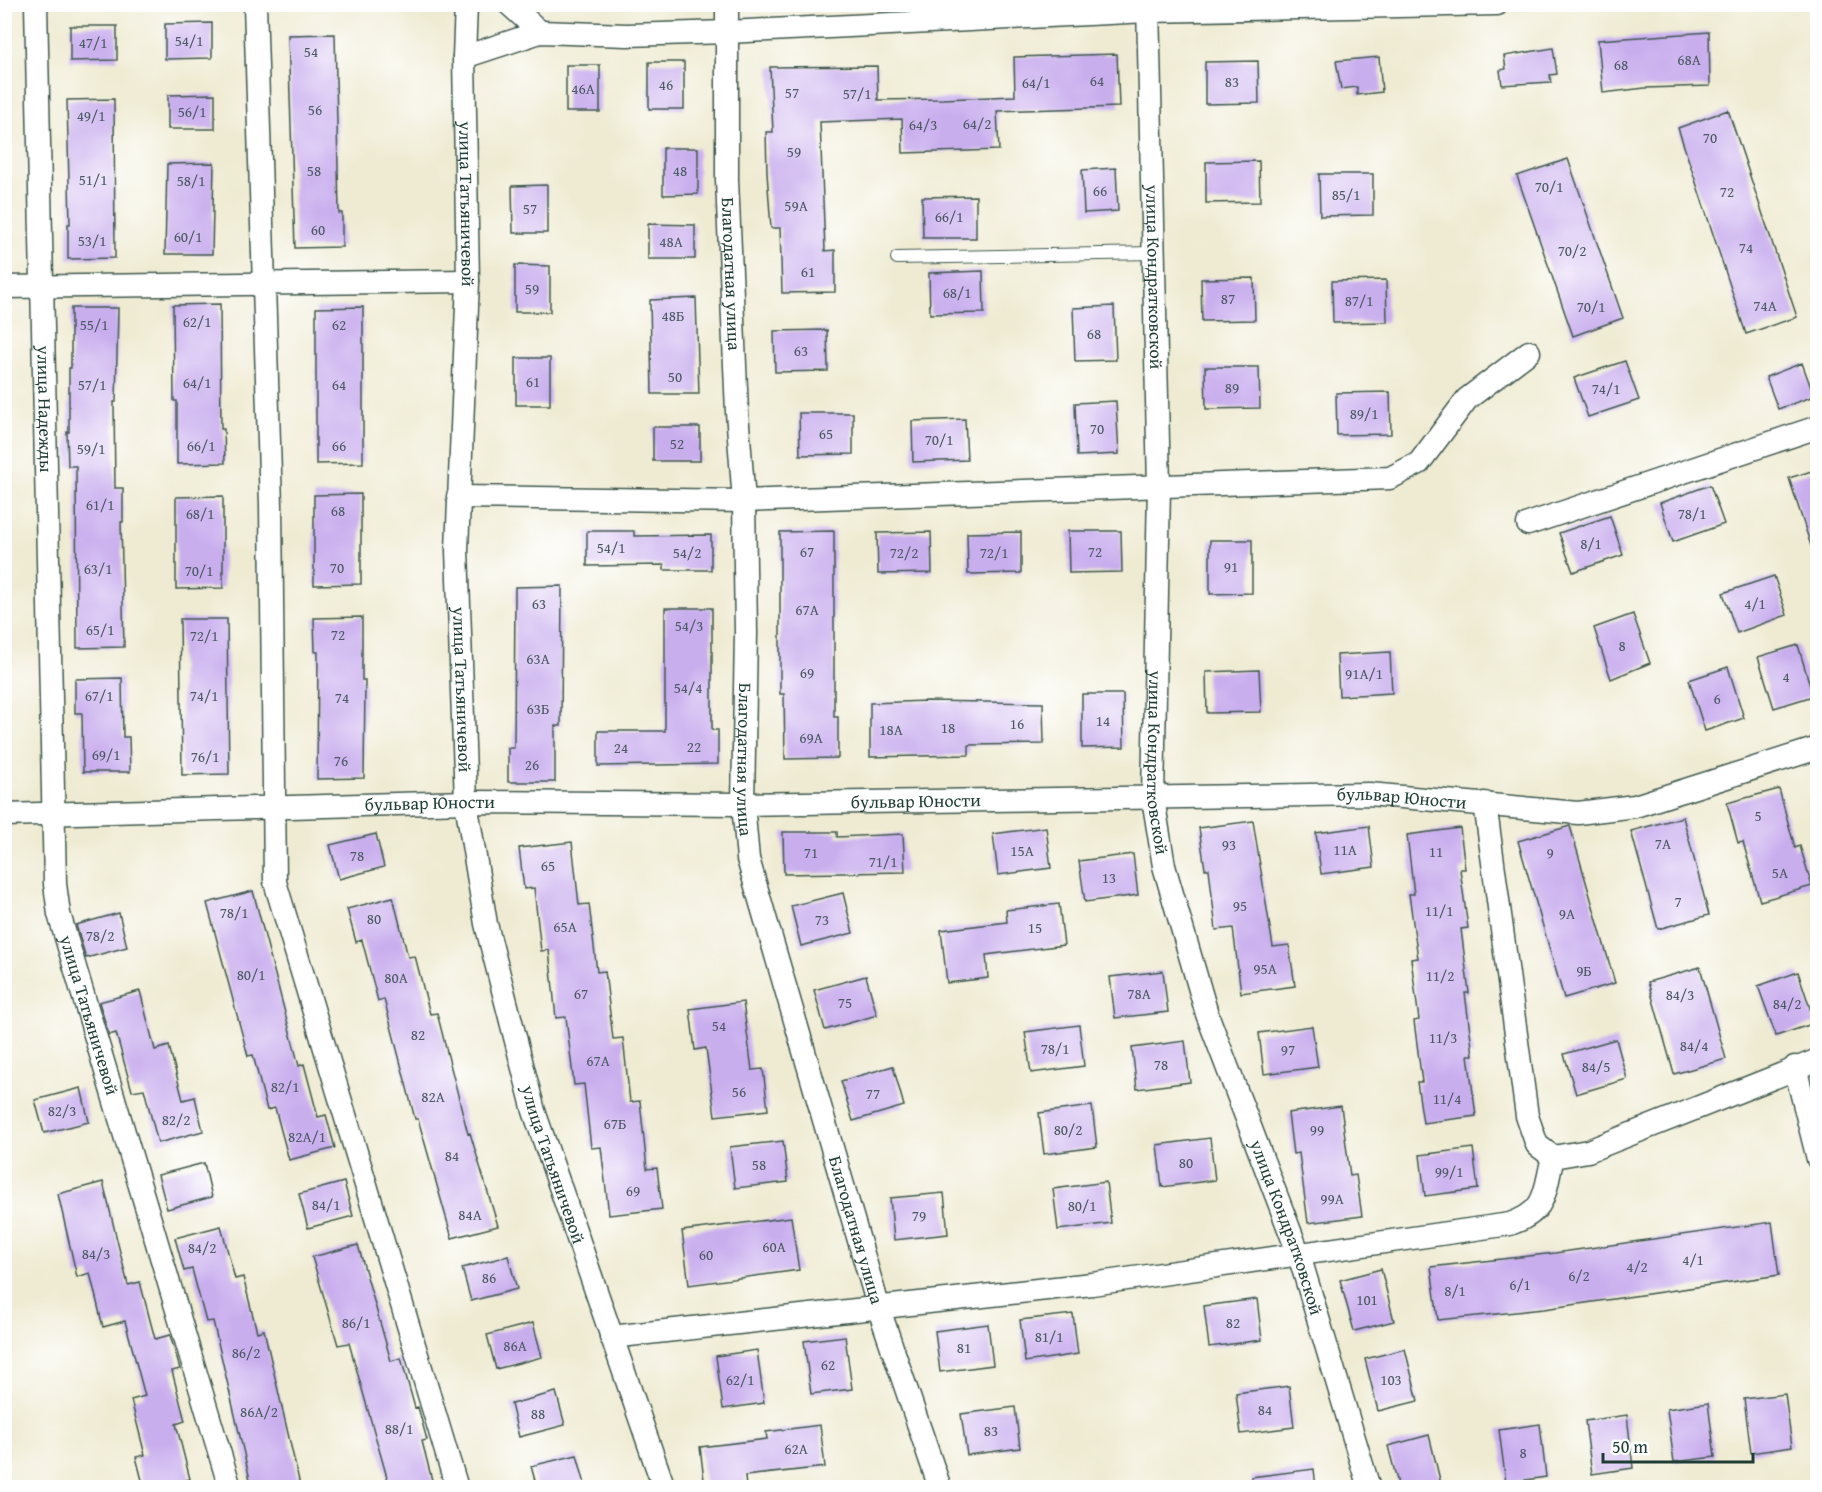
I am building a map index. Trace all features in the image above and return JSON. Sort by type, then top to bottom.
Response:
[{"type":"street","name":"улица Надежды","points":[[36,4],[54,814]]},
{"type":"street","points":[[255,4],[271,505],[274,882],[457,1488]]},
{"type":"street","name":"улица Татьяничевой","points":[[466,4],[464,57],[468,280],[458,497],[458,601],[466,802],[486,924],[534,1111],[664,1488]]},
{"type":"street","points":[[509,4],[540,32]]},
{"type":"street","name":"Благодатная улица","points":[[728,4],[727,180],[737,411],[744,501],[746,633],[743,804],[748,859],[879,1309],[940,1488]]},
{"type":"street","points":[[464,57],[540,32],[627,34],[728,32],[1148,8],[1497,4]]},
{"type":"street","name":"улица Кондратковской","points":[[1148,8],[1159,487],[1153,798],[1164,866],[1207,1014],[1299,1255],[1369,1488]]},
{"type":"street","points":[[4,287],[468,280]]},
{"type":"street","points":[[458,497],[744,501],[1390,478],[1419,463],[1467,399],[1529,352]]},
{"type":"street","points":[[1528,524],[1818,427]]},
{"type":"street","name":"бульвар Юности","points":[[4,815],[466,802],[743,804],[1369,794],[1578,813],[1635,806],[1818,748]]},
{"type":"street","points":[[1485,803],[1527,1116],[1537,1145],[1553,1157],[1588,1151],[1795,1067],[1818,1060]]},
{"type":"street","name":"улица Татьяничевой","points":[[54,814],[55,884],[59,914],[230,1488]]},
{"type":"street","points":[[1795,1067],[1818,1159]]},
{"type":"street","points":[[612,1337],[1092,1284],[1510,1224],[1530,1218],[1541,1203],[1553,1157]]},
{"type":"lane","points":[[897,258],[1153,253]]},
{"type":"building","points":[[212,23],[212,58],[165,59],[165,24]]},
{"type":"building","points":[[70,26],[117,26],[117,60],[70,61]]},
{"type":"building","points":[[1709,32],[1710,86],[1645,88],[1603,93],[1598,40]]},
{"type":"building","points":[[335,34],[339,213],[342,213],[342,247],[295,248],[288,35]]},
{"type":"building","points":[[1553,48],[1557,74],[1550,75],[1551,82],[1502,85],[1500,70],[1506,69],[1504,56]]},
{"type":"building","points":[[1117,54],[1119,107],[997,111],[999,150],[903,153],[902,119],[820,122],[825,251],[835,250],[835,292],[782,293],[780,228],[771,228],[767,173],[766,132],[773,132],[770,67],[877,66],[878,100],[943,99],[1015,96],[1014,57]]},
{"type":"building","points":[[1379,57],[1382,92],[1357,95],[1357,87],[1341,89],[1336,61]]},
{"type":"building","points":[[1258,61],[1259,103],[1205,104],[1205,62]]},
{"type":"building","points":[[649,62],[684,62],[684,109],[649,109]]},
{"type":"building","points":[[566,65],[600,65],[600,112],[566,112]]},
{"type":"building","points":[[215,94],[215,129],[168,129],[168,95]]},
{"type":"building","points":[[114,99],[115,258],[68,259],[68,224],[70,224],[67,100]]},
{"type":"building","points":[[1728,110],[1797,317],[1746,334],[1678,128]]},
{"type":"building","points":[[663,148],[698,148],[698,194],[663,195]]},
{"type":"building","points":[[1568,159],[1623,318],[1573,336],[1517,176]]},
{"type":"building","points":[[1259,161],[1260,202],[1206,203],[1206,162]]},
{"type":"building","points":[[214,163],[212,254],[165,254],[167,164]]},
{"type":"building","points":[[1116,168],[1118,211],[1084,213],[1082,170]]},
{"type":"building","points":[[1319,174],[1373,174],[1373,215],[1320,216]]},
{"type":"building","points":[[547,185],[547,233],[513,233],[512,186]]},
{"type":"building","points":[[976,196],[976,238],[923,238],[922,197]]},
{"type":"building","points":[[648,224],[695,225],[695,259],[648,259]]},
{"type":"building","points":[[515,265],[550,266],[550,312],[515,312]]},
{"type":"building","points":[[983,271],[984,313],[930,314],[929,273]]},
{"type":"building","points":[[1254,278],[1255,320],[1202,321],[1201,279]]},
{"type":"building","points":[[1386,280],[1387,322],[1333,323],[1332,281]]},
{"type":"building","points":[[696,298],[699,394],[652,394],[650,300]]},
{"type":"building","points":[[220,304],[221,429],[224,429],[225,463],[177,464],[173,305]]},
{"type":"building","points":[[1114,306],[1116,360],[1075,361],[1073,308]]},
{"type":"building","points":[[363,307],[363,463],[316,464],[316,308]]},
{"type":"building","points":[[71,308],[118,308],[116,402],[114,402],[115,488],[123,488],[123,522],[121,522],[124,647],[77,648],[76,466],[68,466],[67,432],[69,432]]},
{"type":"building","points":[[827,330],[828,371],[775,372],[774,331]]},
{"type":"building","points":[[516,358],[550,358],[550,405],[516,405]]},
{"type":"building","points":[[1625,361],[1639,400],[1588,417],[1574,378]]},
{"type":"building","points":[[1802,363],[1814,396],[1778,409],[1766,377]]},
{"type":"building","points":[[1205,367],[1259,367],[1260,408],[1206,409]]},
{"type":"building","points":[[1390,392],[1391,434],[1337,435],[1336,393]]},
{"type":"building","points":[[1116,401],[1119,454],[1077,456],[1075,403]]},
{"type":"building","points":[[799,413],[853,413],[853,454],[800,455]]},
{"type":"building","points":[[965,419],[967,460],[913,462],[912,421]]},
{"type":"building","points":[[653,427],[700,427],[700,461],[653,461]]},
{"type":"building","points":[[1818,469],[1818,554],[1814,555],[1789,478]]},
{"type":"building","points":[[1710,485],[1724,524],[1673,542],[1660,503]]},
{"type":"building","points":[[361,494],[361,584],[314,585],[314,495]]},
{"type":"building","points":[[223,496],[223,588],[176,589],[176,497]]},
{"type":"building","points":[[1610,516],[1623,555],[1573,572],[1559,533]]},
{"type":"building","points":[[587,531],[634,531],[634,536],[711,535],[711,570],[664,570],[664,565],[587,566]]},
{"type":"building","points":[[834,531],[834,717],[838,717],[838,758],[785,759],[784,694],[780,694],[780,532]]},
{"type":"building","points":[[1068,531],[1121,531],[1122,572],[1069,573]]},
{"type":"building","points":[[931,532],[932,573],[878,574],[877,533]]},
{"type":"building","points":[[1021,532],[1021,573],[968,574],[967,533]]},
{"type":"building","points":[[1210,540],[1252,540],[1252,593],[1210,594]]},
{"type":"building","points":[[1774,576],[1787,615],[1737,633],[1723,593]]},
{"type":"building","points":[[562,586],[561,726],[555,726],[555,782],[508,782],[508,748],[514,748],[515,587]]},
{"type":"building","points":[[665,608],[712,608],[712,730],[718,730],[718,764],[598,766],[598,731],[665,731]]},
{"type":"building","points":[[1633,614],[1650,663],[1611,679],[1594,628]]},
{"type":"building","points":[[362,617],[362,680],[365,680],[364,778],[317,779],[318,652],[315,652],[314,618]]},
{"type":"building","points":[[180,619],[227,619],[229,774],[182,775]]},
{"type":"building","points":[[1798,645],[1813,696],[1774,708],[1758,657]]},
{"type":"building","points":[[1390,652],[1392,693],[1339,696],[1337,655]]},
{"type":"building","points":[[1728,667],[1744,718],[1705,731],[1689,680]]},
{"type":"building","points":[[1259,670],[1261,712],[1207,713],[1206,672]]},
{"type":"building","points":[[122,678],[123,737],[129,737],[130,772],[83,772],[82,713],[75,713],[75,679]]},
{"type":"building","points":[[1082,694],[1123,694],[1124,747],[1082,748]]},
{"type":"building","points":[[928,701],[1043,703],[1044,744],[969,745],[969,755],[870,757],[870,703]]},
{"type":"building","points":[[1779,789],[1795,848],[1800,846],[1812,886],[1760,901],[1743,842],[1738,843],[1727,803]]},
{"type":"building","points":[[1683,817],[1709,915],[1658,929],[1631,831]]},
{"type":"building","points":[[1253,821],[1273,947],[1289,945],[1295,986],[1241,993],[1233,928],[1216,930],[1209,869],[1205,869],[1199,828]]},
{"type":"building","points":[[1369,826],[1374,867],[1321,874],[1316,833]]},
{"type":"building","points":[[1570,826],[1615,983],[1564,998],[1518,841]]},
{"type":"building","points":[[1046,827],[1051,868],[998,875],[993,834]]},
{"type":"building","points":[[1460,828],[1465,869],[1460,869],[1468,928],[1461,929],[1469,993],[1465,993],[1473,1055],[1468,1055],[1476,1116],[1423,1123],[1417,1082],[1422,1082],[1414,1021],[1419,1020],[1411,959],[1418,958],[1409,894],[1414,894],[1407,835]]},
{"type":"building","points":[[783,832],[837,832],[837,837],[903,834],[905,872],[784,874]]},
{"type":"building","points":[[376,834],[384,867],[339,879],[330,845]]},
{"type":"building","points":[[572,842],[579,905],[589,904],[597,972],[605,971],[613,1039],[623,1038],[630,1102],[640,1101],[647,1169],[657,1168],[662,1209],[609,1215],[601,1147],[591,1148],[584,1084],[574,1085],[566,1017],[556,1018],[549,950],[541,951],[534,888],[524,889],[519,848]]},
{"type":"building","points":[[1133,854],[1138,895],[1085,902],[1079,861]]},
{"type":"building","points":[[253,891],[299,1066],[304,1064],[318,1117],[326,1115],[335,1148],[289,1160],[275,1108],[267,1110],[253,1055],[248,1056],[207,903]]},
{"type":"building","points":[[843,893],[853,933],[801,946],[791,906]]},
{"type":"building","points":[[393,897],[408,957],[415,956],[430,1014],[437,1013],[468,1134],[470,1133],[498,1226],[452,1238],[418,1119],[415,1119],[384,999],[378,1001],[362,940],[356,942],[347,909]]},
{"type":"building","points":[[1059,904],[1064,945],[986,955],[988,978],[947,983],[941,930],[1007,922],[1006,910]]},
{"type":"building","points":[[119,913],[127,947],[86,958],[76,925]]},
{"type":"building","points":[[1700,967],[1726,1059],[1674,1074],[1648,982]]},
{"type":"building","points":[[1163,971],[1168,1012],[1115,1018],[1110,977]]},
{"type":"building","points":[[1798,972],[1815,1023],[1776,1036],[1758,986]]},
{"type":"building","points":[[866,976],[877,1015],[825,1030],[814,990]]},
{"type":"building","points":[[140,991],[155,1050],[169,1046],[183,1100],[195,1097],[203,1131],[158,1143],[144,1089],[132,1091],[116,1033],[109,1035],[99,1002]]},
{"type":"building","points":[[743,1002],[752,1070],[763,1069],[768,1110],[715,1116],[706,1048],[695,1050],[690,1009]]},
{"type":"building","points":[[1079,1025],[1084,1066],[1031,1073],[1025,1032]]},
{"type":"building","points":[[1312,1026],[1318,1067],[1264,1074],[1259,1033]]},
{"type":"building","points":[[1616,1039],[1627,1079],[1576,1094],[1564,1054]]},
{"type":"building","points":[[1185,1041],[1190,1082],[1137,1089],[1132,1048]]},
{"type":"building","points":[[893,1066],[904,1106],[853,1121],[841,1081]]},
{"type":"building","points":[[81,1088],[89,1122],[44,1133],[35,1100]]},
{"type":"building","points":[[1092,1106],[1097,1147],[1044,1154],[1039,1113]]},
{"type":"building","points":[[1341,1106],[1350,1176],[1356,1175],[1362,1216],[1308,1223],[1299,1153],[1293,1154],[1288,1113]]},
{"type":"building","points":[[1210,1138],[1215,1180],[1162,1187],[1157,1145]]},
{"type":"building","points":[[783,1141],[788,1182],[735,1188],[730,1147]]},
{"type":"building","points":[[1473,1148],[1478,1189],[1425,1196],[1420,1155]]},
{"type":"building","points":[[204,1163],[212,1197],[167,1209],[158,1175]]},
{"type":"building","points":[[103,1182],[128,1285],[140,1282],[155,1339],[170,1335],[180,1369],[172,1371],[185,1421],[176,1424],[190,1479],[155,1488],[144,1488],[136,1457],[145,1455],[131,1400],[145,1396],[125,1321],[103,1327],[90,1273],[77,1277],[58,1194]]},
{"type":"building","points":[[344,1182],[353,1216],[308,1228],[299,1194]]},
{"type":"building","points":[[1106,1182],[1111,1223],[1058,1230],[1053,1189]]},
{"type":"building","points":[[944,1193],[948,1234],[894,1240],[890,1198]]},
{"type":"building","points":[[791,1217],[799,1270],[689,1285],[682,1231]]},
{"type":"building","points":[[1772,1222],[1779,1275],[1544,1309],[1438,1320],[1431,1267],[1555,1253]]},
{"type":"building","points":[[221,1226],[235,1279],[243,1277],[257,1332],[264,1330],[300,1485],[289,1488],[252,1488],[213,1321],[206,1322],[192,1269],[184,1271],[175,1238]]},
{"type":"building","points":[[358,1245],[391,1361],[401,1358],[415,1408],[418,1407],[427,1440],[422,1441],[434,1488],[390,1488],[349,1343],[338,1345],[312,1257]]},
{"type":"building","points":[[508,1256],[517,1289],[471,1301],[462,1268]]},
{"type":"building","points":[[1381,1269],[1394,1321],[1354,1331],[1340,1280]]},
{"type":"building","points":[[1257,1299],[1262,1340],[1209,1347],[1204,1306]]},
{"type":"building","points":[[1073,1314],[1078,1354],[1025,1362],[1020,1320]]},
{"type":"building","points":[[533,1323],[542,1357],[496,1369],[487,1335]]},
{"type":"building","points":[[988,1324],[993,1365],[940,1372],[935,1331]]},
{"type":"building","points":[[845,1336],[852,1389],[811,1394],[804,1341]]},
{"type":"building","points":[[1405,1349],[1418,1401],[1378,1411],[1365,1359]]},
{"type":"building","points":[[757,1350],[764,1403],[723,1409],[716,1356]]},
{"type":"building","points":[[1289,1386],[1294,1427],[1241,1434],[1236,1393]]},
{"type":"building","points":[[556,1392],[565,1425],[519,1437],[511,1404]]},
{"type":"building","points":[[1785,1394],[1792,1447],[1751,1453],[1744,1399]]},
{"type":"building","points":[[1708,1403],[1715,1457],[1674,1462],[1667,1409]]},
{"type":"building","points":[[1015,1407],[1020,1448],[967,1455],[961,1414]]},
{"type":"building","points":[[1627,1415],[1633,1468],[1592,1474],[1585,1421]]},
{"type":"building","points":[[1540,1424],[1546,1477],[1506,1483],[1499,1430]]},
{"type":"building","points":[[820,1425],[825,1467],[745,1476],[746,1488],[705,1488],[700,1447],[767,1439],[766,1432]]},
{"type":"building","points":[[1429,1435],[1442,1488],[1399,1488],[1388,1446]]},
{"type":"building","points":[[577,1455],[586,1488],[537,1488],[531,1466]]},
{"type":"building","points":[[1314,1469],[1316,1488],[1252,1488],[1251,1477]]}]
